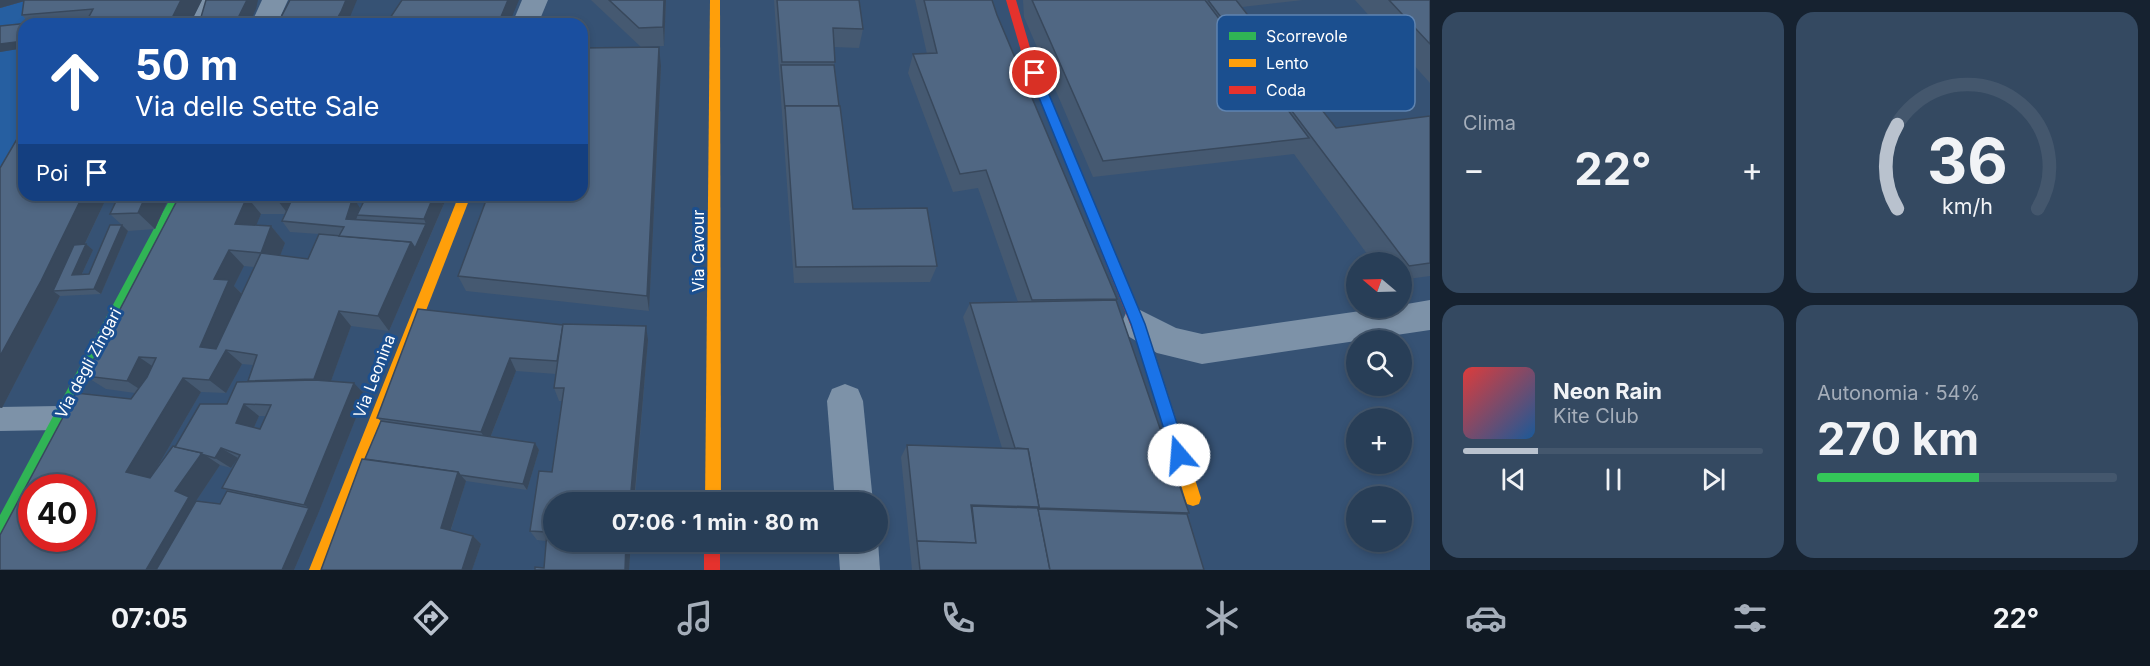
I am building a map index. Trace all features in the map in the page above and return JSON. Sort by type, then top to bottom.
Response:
[{"type":"street","points":[[266,18],[274,0]]},
{"type":"street","points":[[528,18],[535,0]]},
{"type":"street","name":"Via Cavour","points":[[712,492],[716,0]]},
{"type":"street","points":[[1011,0],[1026,51],[1138,324],[1193,498]]},
{"type":"street","name":"Via degli Zingari","points":[[0,531],[175,201]]},
{"type":"street","name":"Via Leonina","points":[[317,570],[463,201]]},
{"type":"street","points":[[1138,324],[1170,342],[1202,349],[1430,315]]},
{"type":"street","points":[[845,401],[853,492]]},
{"type":"street","points":[[712,552],[712,570]]},
{"type":"street","points":[[859,552],[860,570]]},
{"type":"lane","points":[[201,18],[207,0]]},
{"type":"lane","points":[[0,419],[58,418]]},
{"type":"shaded area","points":[[28,0],[36,18],[18,18],[18,26],[0,34],[0,8]]},
{"type":"shaded area","points":[[18,49],[18,186],[0,217],[0,52]]},
{"type":"building","points":[[24,0],[181,0],[172,18],[88,18],[93,9],[22,15]]},
{"type":"building","points":[[206,0],[247,0],[238,18],[201,18]]},
{"type":"building","points":[[290,0],[346,0],[338,18],[281,18]]},
{"type":"building","points":[[402,0],[508,0],[500,18],[390,18]]},
{"type":"building","points":[[609,0],[664,0],[663,27],[639,28]]},
{"type":"building","points":[[777,0],[859,0],[863,29],[833,28],[835,62],[782,62]]},
{"type":"building","points":[[924,0],[992,0],[1117,299],[1032,300],[986,170],[960,174],[913,54],[937,53]]},
{"type":"building","points":[[1032,0],[1205,0],[1217,16],[1217,111],[1289,111],[1309,138],[1103,161]]},
{"type":"building","points":[[1208,0],[1236,0],[1248,15],[1219,15]]},
{"type":"building","points":[[1389,0],[1430,0],[1430,44],[1415,28],[1415,15],[1403,15]]},
{"type":"building","points":[[18,24],[18,42],[0,44],[0,26]]},
{"type":"building","points":[[659,47],[647,296],[458,276],[486,201],[588,201],[588,48]]},
{"type":"building","points":[[781,65],[834,65],[839,106],[785,106],[785,109]]},
{"type":"building","points":[[785,106],[840,106],[853,209],[927,208],[937,266],[796,267]]},
{"type":"building","points":[[1292,111],[1323,111],[1336,128],[1430,116],[1430,263],[1412,266],[1412,252],[1398,252]]},
{"type":"building","points":[[18,137],[18,201],[80,201],[41,281],[0,356],[0,168]]},
{"type":"building","points":[[116,201],[143,201],[138,213],[110,214]]},
{"type":"building","points":[[177,201],[245,201],[235,224],[271,226],[261,253],[308,259],[319,234],[411,242],[378,316],[339,311],[314,379],[248,381],[257,355],[226,350],[209,380],[183,378],[126,472],[150,478],[173,446],[202,453],[175,491],[189,497],[146,570],[0,570],[0,535],[18,501],[18,552],[96,552],[96,474],[33,474],[76,393],[131,399],[147,377],[156,358],[139,357],[127,381],[85,376]],"holes":[[[229,250],[261,253],[216,349],[200,347],[229,280],[214,279]]]},
{"type":"building","points":[[291,201],[352,201],[346,219],[426,224],[415,248],[411,242],[339,236],[344,227],[282,221]]},
{"type":"building","points":[[364,201],[432,201],[424,219],[357,215]]},
{"type":"building","points":[[110,225],[122,225],[94,289],[53,291],[74,245],[86,244],[72,275],[89,274]]},
{"type":"building","points":[[1116,300],[1189,513],[1038,508],[1028,449],[1015,448],[970,303]]},
{"type":"building","points":[[418,309],[563,325],[557,361],[510,358],[481,432],[377,418]]},
{"type":"building","points":[[563,324],[646,326],[631,492],[543,492],[543,532],[530,531],[539,471],[552,472],[564,388],[554,388]]},
{"type":"building","points":[[315,380],[354,383],[304,505],[222,488],[240,455],[221,448],[215,458],[175,447],[200,404],[227,404],[237,382]],"holes":[[[244,404],[271,405],[260,429],[236,423]]]},
{"type":"building","points":[[381,421],[535,443],[523,484],[460,475],[458,472],[365,459]]},
{"type":"building","points":[[907,445],[1028,449],[1039,507],[971,505],[976,543],[917,541]]},
{"type":"building","points":[[362,459],[458,472],[441,528],[473,536],[462,570],[321,570]]},
{"type":"building","points":[[227,491],[309,508],[282,570],[156,570],[196,501],[220,504]]},
{"type":"building","points":[[972,506],[1038,508],[1050,570],[920,570],[917,541],[976,543]]},
{"type":"building","points":[[1038,509],[1187,514],[1204,570],[1050,570]]},
{"type":"building","points":[[545,552],[626,552],[625,570],[535,570],[535,567],[544,568]]},
{"type":"traffic: fast","points":[[0,531],[175,201]]},
{"type":"traffic: slow","points":[[713,492],[715,0]]},
{"type":"traffic: slow","points":[[317,570],[463,201]]},
{"type":"traffic: slow","points":[[1143,339],[1193,498]]},
{"type":"traffic: jam","points":[[1011,0],[1026,51],[1143,339]]},
{"type":"traffic: jam","points":[[712,552],[712,570]]},
{"type":"route","points":[[1035,73],[1138,324],[1179,455]]}]
